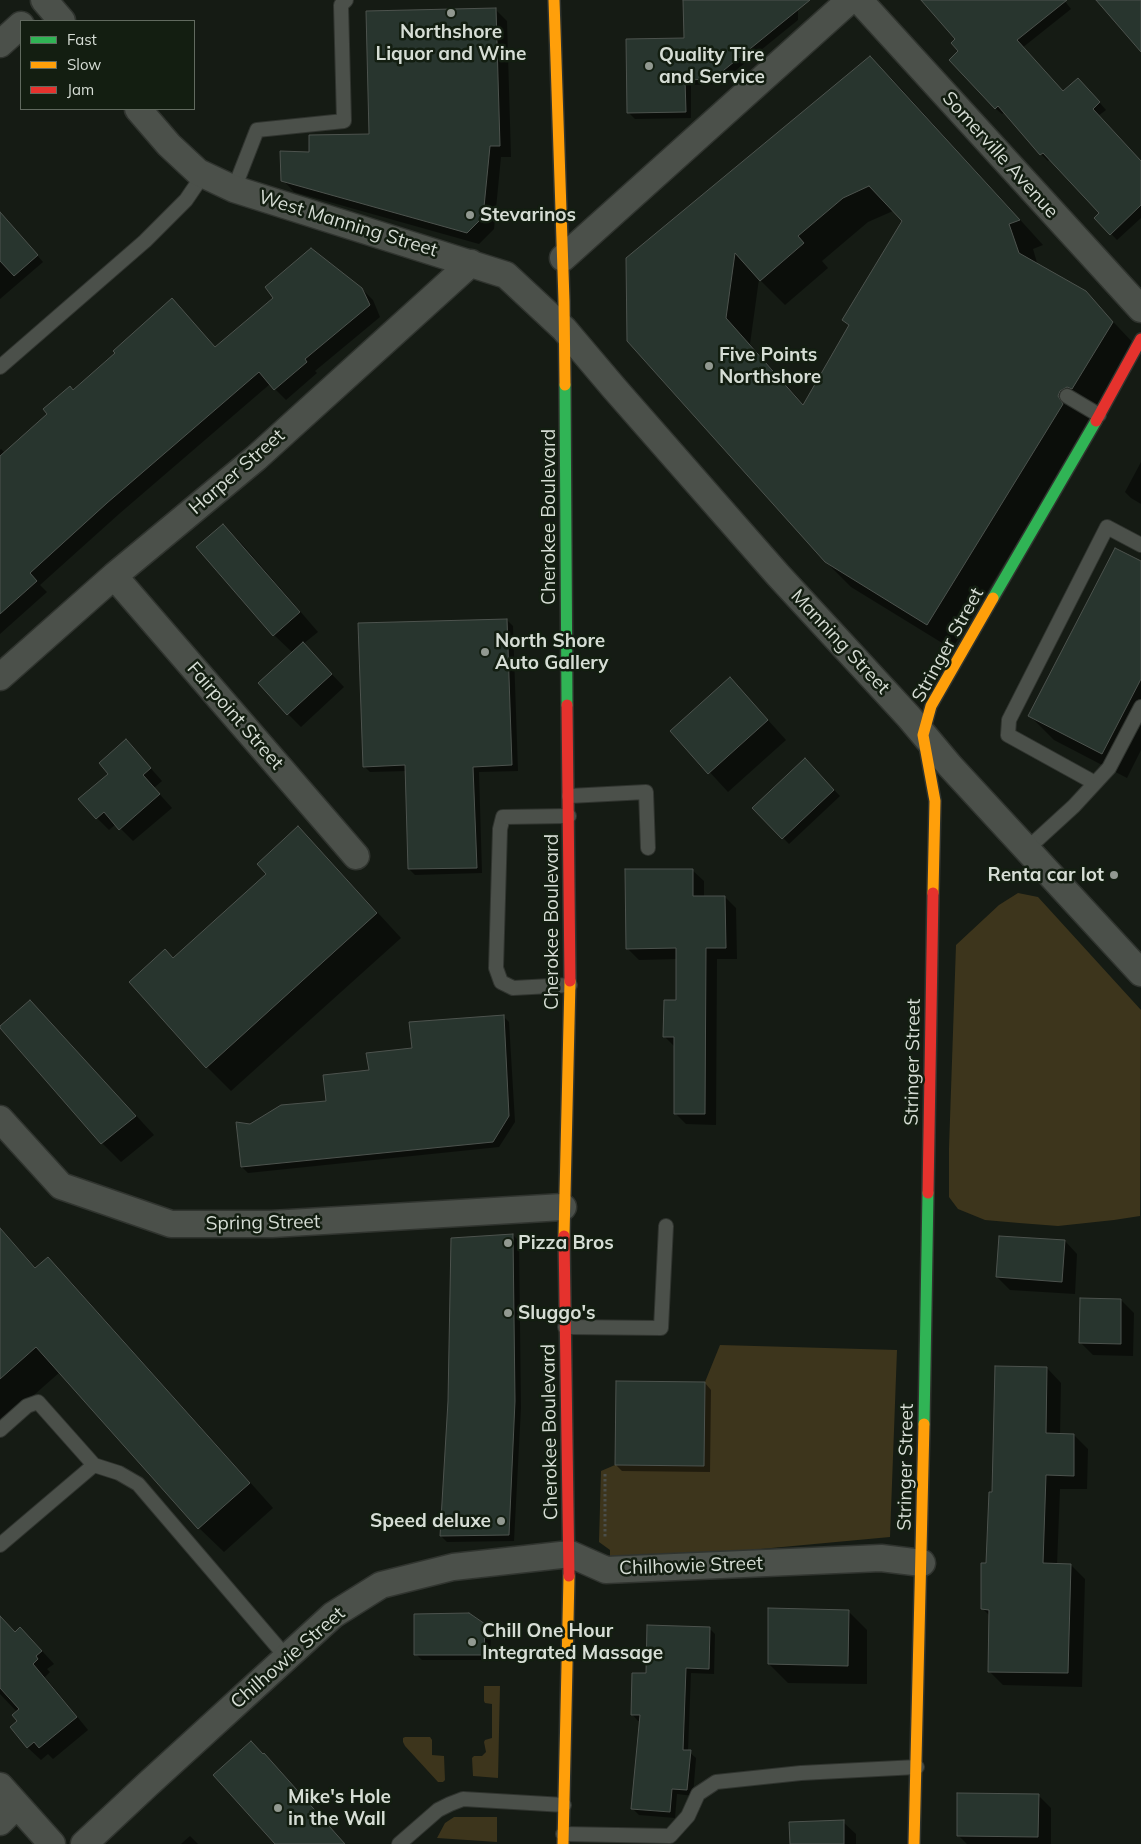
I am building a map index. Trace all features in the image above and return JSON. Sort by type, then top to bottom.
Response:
[{"type":"main road","name":"Cherokee Boulevard","points":[[554,0],[563,258],[570,985],[563,1207],[570,1554],[563,1839]]},
{"type":"main road","name":"Stringer Street","points":[[914,1844],[922,1562],[935,801],[923,735],[931,706],[1141,339]]},
{"type":"street","points":[[563,258],[850,0]]},
{"type":"street","name":"Somerville Avenue","points":[[859,0],[1141,309]]},
{"type":"street","points":[[28,20],[51,8]]},
{"type":"street","points":[[0,44],[20,26]]},
{"type":"street","name":"West Manning Street","points":[[139,110],[168,144],[203,175],[234,189],[506,275],[564,329]]},
{"type":"street","name":"Harper Street","points":[[0,677],[114,576],[256,458],[471,263]]},
{"type":"street","name":"Manning Street","points":[[564,329],[778,575],[1141,973]]},
{"type":"street","name":"Fairpoint Street","points":[[114,576],[356,856]]},
{"type":"street","name":"Spring Street","points":[[0,1119],[61,1186],[171,1224],[272,1224],[563,1207]]},
{"type":"street","name":"Chilhowie Street","points":[[84,1844],[333,1615],[381,1585],[453,1567],[570,1554],[606,1570],[882,1558],[922,1562]]},
{"type":"street","points":[[6,1804],[52,1844]]},
{"type":"lane","points":[[234,189],[257,130],[344,120],[341,5],[346,0]]},
{"type":"lane","points":[[0,367],[145,241],[186,200],[203,175]]},
{"type":"lane","points":[[1067,396],[1099,415]]},
{"type":"lane","points":[[1095,783],[1008,735],[1009,720],[1107,527],[1141,545]]},
{"type":"lane","points":[[1027,849],[1074,806],[1108,768],[1141,707]]},
{"type":"lane","points":[[569,796],[646,792],[648,848]]},
{"type":"lane","points":[[569,816],[503,817],[500,829],[496,968],[501,982],[513,988],[570,985]]},
{"type":"lane","points":[[565,1327],[661,1328],[666,1226]]},
{"type":"lane","points":[[0,1430],[27,1406],[38,1402],[94,1465],[119,1473],[138,1484],[287,1658]]},
{"type":"lane","points":[[0,1545],[94,1465]]},
{"type":"lane","points":[[563,1839],[670,1836],[688,1816],[698,1794],[716,1782],[801,1772],[917,1767]]},
{"type":"lane","points":[[399,1844],[438,1810],[463,1799],[564,1805]]},
{"type":"path","points":[[605,1474],[605,1542]]},
{"type":"shaded area","points":[[1018,893],[1038,897],[1141,1010],[1140,1216],[1058,1226],[985,1220],[958,1209],[949,1197],[956,945],[999,905]]},
{"type":"shaded area","points":[[720,1345],[897,1350],[890,1537],[610,1563],[610,1550],[599,1542],[601,1471],[615,1465],[704,1466],[705,1382]]},
{"type":"shaded area","points":[[484,1686],[500,1686],[498,1778],[473,1776],[472,1758],[474,1756],[482,1756],[486,1752],[484,1742],[492,1738],[492,1704],[485,1703],[484,1701]]},
{"type":"shaded area","points":[[430,1737],[432,1740],[432,1755],[444,1756],[445,1780],[443,1782],[438,1782],[405,1746],[403,1738]]},
{"type":"shaded area","points":[[454,1817],[497,1817],[497,1842],[437,1838],[445,1823]]},
{"type":"building","points":[[683,0],[810,0],[713,79],[685,80],[686,112],[627,113],[626,39],[684,38]]},
{"type":"building","points":[[921,0],[1067,0],[1017,40],[1063,91],[1078,78],[1100,102],[1093,109],[1141,161],[1141,205],[1110,235],[1094,218],[1099,213],[1043,153],[1040,155],[998,106],[995,109],[949,60],[958,51],[951,43],[955,39]]},
{"type":"building","points":[[1096,0],[1141,0],[1141,52]]},
{"type":"building","points":[[496,8],[500,146],[490,146],[483,217],[467,233],[281,181],[280,151],[309,152],[309,135],[369,134],[366,11]]},
{"type":"building","points":[[870,56],[1020,220],[1009,224],[1019,253],[1086,291],[1113,322],[1072,389],[1067,387],[1060,391],[1058,396],[1063,404],[927,625],[825,562],[627,341],[626,258]],"holes":[[[869,186],[902,221],[842,320],[849,325],[803,405],[726,318],[735,253],[760,281],[804,243],[798,236],[843,198]]]},
{"type":"building","points":[[0,212],[38,255],[14,276],[0,261]]},
{"type":"building","points":[[311,248],[362,288],[370,305],[305,359],[307,362],[274,390],[259,372],[107,503],[30,573],[37,581],[0,614],[0,456],[47,414],[43,409],[70,386],[73,390],[172,298],[215,347],[273,298],[265,287]]},
{"type":"building","points":[[223,524],[300,612],[273,636],[196,547]]},
{"type":"building","points":[[1115,548],[1141,561],[1141,679],[1102,754],[1028,716]]},
{"type":"building","points":[[507,619],[512,765],[473,767],[477,868],[408,869],[405,765],[363,767],[358,623]]},
{"type":"building","points":[[303,642],[332,674],[287,715],[258,683]]},
{"type":"building","points":[[730,677],[768,720],[708,774],[670,731]]},
{"type":"building","points":[[126,739],[151,768],[143,775],[160,794],[119,830],[104,812],[96,819],[78,799],[108,774],[99,763]]},
{"type":"building","points":[[805,758],[834,790],[782,839],[752,808]]},
{"type":"building","points":[[298,826],[377,913],[206,1068],[129,982],[165,949],[173,958],[266,874],[257,864]]},
{"type":"building","points":[[625,869],[693,869],[693,896],[725,896],[726,948],[706,948],[705,1114],[674,1114],[674,1037],[663,1037],[664,1000],[676,1000],[676,948],[626,949]]},
{"type":"building","points":[[30,1000],[136,1116],[101,1144],[0,1028]]},
{"type":"building","points":[[504,1015],[509,1116],[493,1142],[241,1167],[236,1122],[250,1124],[281,1105],[326,1101],[323,1075],[369,1070],[366,1053],[412,1048],[409,1022]]},
{"type":"building","points":[[0,1228],[35,1268],[48,1257],[250,1483],[198,1529],[36,1347],[0,1379]]},
{"type":"building","points":[[513,1234],[515,1401],[509,1535],[440,1536],[448,1401],[451,1238]]},
{"type":"building","points":[[999,1236],[1065,1240],[1062,1282],[996,1277]]},
{"type":"building","points":[[1080,1298],[1121,1299],[1121,1344],[1079,1343]]},
{"type":"building","points":[[995,1366],[1047,1367],[1046,1433],[1074,1434],[1074,1476],[1046,1475],[1043,1563],[1071,1564],[1068,1673],[988,1672],[989,1610],[981,1609],[981,1563],[986,1563],[989,1492],[992,1492]]},
{"type":"building","points":[[616,1381],[705,1382],[704,1466],[615,1465]]},
{"type":"building","points":[[768,1608],[849,1610],[848,1666],[768,1664]]},
{"type":"building","points":[[469,1613],[485,1624],[484,1655],[414,1655],[414,1614]]},
{"type":"building","points":[[0,1616],[15,1632],[20,1627],[42,1651],[36,1656],[38,1659],[33,1664],[77,1717],[39,1748],[34,1742],[27,1748],[10,1727],[17,1721],[12,1715],[19,1709],[0,1688]]},
{"type":"building","points":[[647,1625],[710,1627],[709,1669],[686,1668],[683,1750],[691,1750],[687,1790],[672,1789],[670,1812],[631,1809],[640,1715],[631,1715],[632,1673],[646,1673]]},
{"type":"building","name":"Mike's Hole in the Wall","points":[[251,1741],[264,1753],[345,1844],[275,1844],[213,1775]]},
{"type":"building","points":[[957,1793],[1039,1794],[1038,1837],[957,1836]]},
{"type":"building","points":[[844,1820],[844,1844],[790,1844],[789,1822]]},
{"type":"traffic: fast","points":[[565,385],[567,705]]},
{"type":"traffic: fast","points":[[993,598],[1096,421]]},
{"type":"traffic: fast","points":[[924,1424],[928,1193]]},
{"type":"traffic: slow","points":[[554,0],[565,385]]},
{"type":"traffic: slow","points":[[933,893],[935,801],[923,735],[931,706],[993,598]]},
{"type":"traffic: slow","points":[[564,1236],[570,981]]},
{"type":"traffic: slow","points":[[914,1844],[924,1424]]},
{"type":"traffic: slow","points":[[563,1844],[569,1576]]},
{"type":"traffic: jam","points":[[1096,421],[1141,339]]},
{"type":"traffic: jam","points":[[567,705],[570,981]]},
{"type":"traffic: jam","points":[[928,1193],[933,893]]},
{"type":"traffic: jam","points":[[564,1236],[569,1576]]},
{"type":"place","name":"Northshore Liquor and Wine","points":[[451,13]]},
{"type":"place","name":"Quality Tire and Service","points":[[649,66]]},
{"type":"place","name":"Stevarinos","points":[[470,215]]},
{"type":"place","name":"Five Points Northshore","points":[[709,366]]},
{"type":"place","name":"North Shore Auto Gallery","points":[[485,652]]},
{"type":"place","name":"Renta car lot","points":[[1114,875]]},
{"type":"place","name":"Pizza Bros","points":[[508,1243]]},
{"type":"place","name":"Sluggo's","points":[[508,1313]]},
{"type":"place","name":"Speed deluxe","points":[[501,1521]]},
{"type":"place","name":"Chill One Hour Integrated Massage","points":[[472,1642]]},
{"type":"place","name":"Mike's Hole in the Wall","points":[[278,1808]]}]
